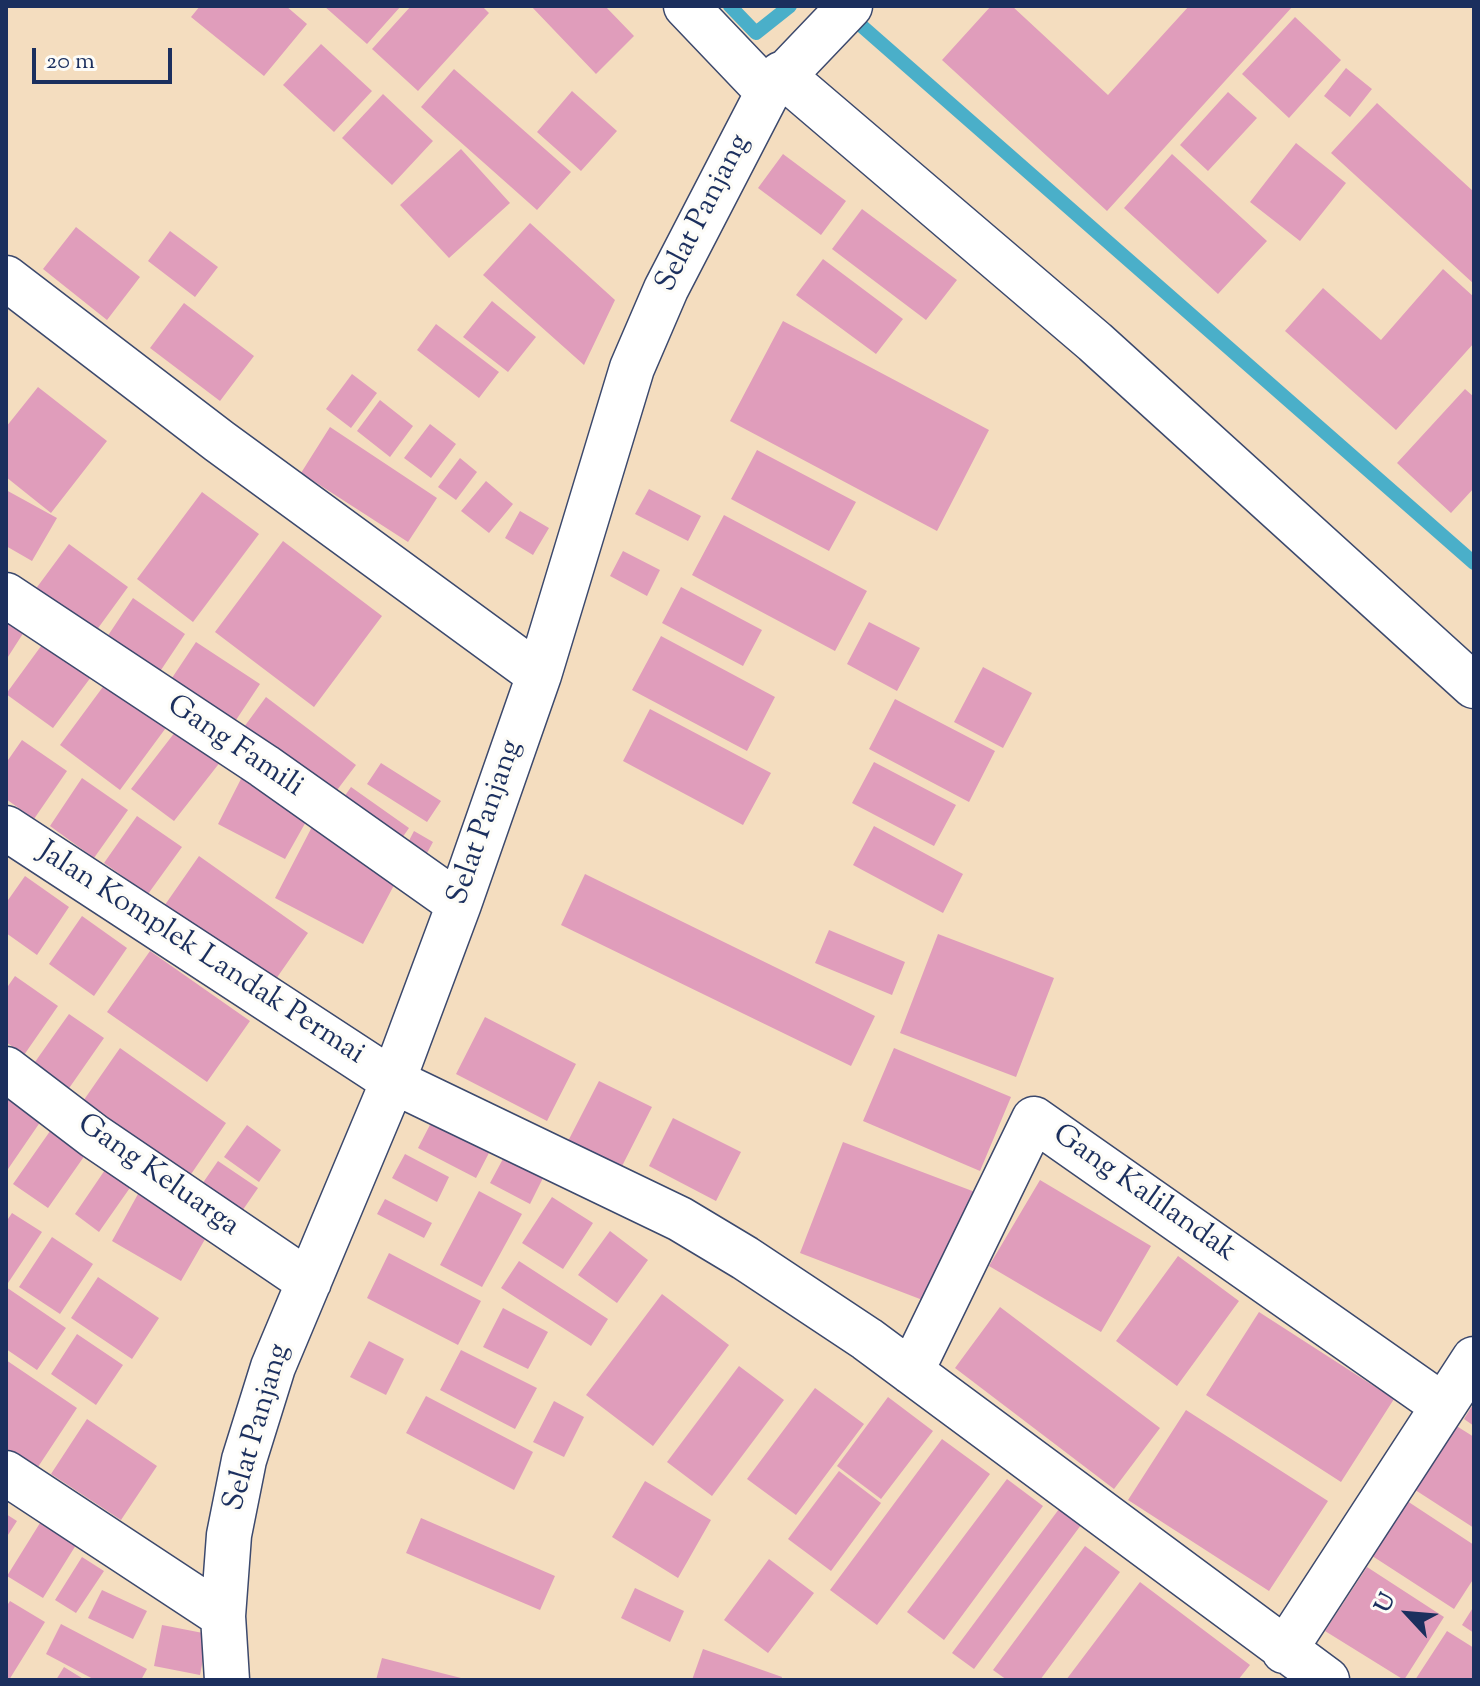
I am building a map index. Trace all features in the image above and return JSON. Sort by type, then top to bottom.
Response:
[{"type":"street","points":[[686,6],[775,83],[1095,342],[1474,686]]},
{"type":"street","name":"Selat Panjang","points":[[227,1680],[223,1616],[229,1535],[244,1460],[273,1367],[393,1081],[459,904],[539,675],[632,368],[666,289],[775,83],[838,18]]},
{"type":"street","points":[[6,278],[219,441],[539,675]]},
{"type":"street","name":"Gang Famili","points":[[6,595],[264,766],[459,904]]},
{"type":"street","name":"Jalan Komplek Landak Permai","points":[[6,828],[393,1081]]},
{"type":"street","name":"Gang Keluarga","points":[[6,1069],[94,1136],[309,1282]]},
{"type":"street","points":[[393,1081],[680,1219],[757,1266],[911,1372],[1327,1680]]},
{"type":"street","name":"Gang Kalilandak","points":[[911,1372],[1034,1119],[1442,1405]]},
{"type":"street","points":[[1284,1651],[1474,1359]]},
{"type":"street","points":[[6,1473],[223,1616]]},
{"type":"building","points":[[200,6],[286,6],[307,24],[264,76],[191,17]]},
{"type":"building","points":[[324,6],[401,6],[367,44]]},
{"type":"building","points":[[411,6],[482,6],[489,13],[418,91],[372,49]]},
{"type":"building","points":[[531,6],[605,6],[634,36],[596,74]]},
{"type":"building","points":[[991,6],[1012,6],[1108,95],[1189,6],[1293,6],[1107,211],[942,60]]},
{"type":"building","points":[[1295,17],[1341,60],[1289,118],[1242,74]]},
{"type":"building","points":[[321,44],[372,91],[334,132],[283,85]]},
{"type":"building","points":[[1346,68],[1372,89],[1350,117],[1324,96]]},
{"type":"building","points":[[454,69],[571,172],[537,210],[421,107]]},
{"type":"building","points":[[572,91],[617,131],[581,171],[537,132]]},
{"type":"building","points":[[1228,92],[1257,118],[1208,171],[1180,145]]},
{"type":"building","points":[[383,94],[433,141],[392,185],[342,138]]},
{"type":"building","points":[[1377,103],[1474,192],[1474,284],[1331,153]]},
{"type":"building","points":[[1296,143],[1346,183],[1300,241],[1250,202]]},
{"type":"building","points":[[461,149],[510,203],[449,258],[400,205]]},
{"type":"building","points":[[783,154],[846,201],[821,235],[758,188]]},
{"type":"building","points":[[1172,154],[1267,241],[1218,294],[1124,208]]},
{"type":"building","points":[[862,209],[957,280],[926,320],[832,249]]},
{"type":"building","points":[[530,223],[615,300],[584,365],[483,275]]},
{"type":"building","points":[[76,227],[140,277],[107,320],[43,269]]},
{"type":"building","points":[[170,231],[218,267],[195,297],[148,261]]},
{"type":"building","points":[[823,259],[903,319],[876,354],[796,295]]},
{"type":"building","points":[[1443,269],[1474,297],[1474,343],[1396,430],[1285,331],[1323,288],[1381,340]]},
{"type":"building","points":[[492,301],[536,337],[508,372],[463,337]]},
{"type":"building","points":[[184,303],[254,356],[220,401],[150,348]]},
{"type":"building","points":[[783,321],[989,430],[937,531],[730,421]]},
{"type":"building","points":[[436,324],[499,372],[479,398],[417,350]]},
{"type":"building","points":[[352,374],[377,393],[351,428],[326,409]]},
{"type":"building","points":[[38,387],[107,441],[51,513],[6,477],[6,427]]},
{"type":"building","points":[[1465,389],[1474,397],[1474,488],[1451,513],[1397,463]]},
{"type":"building","points":[[380,400],[413,426],[390,457],[357,431]]},
{"type":"building","points":[[430,424],[456,444],[431,478],[404,458]]},
{"type":"building","points":[[330,427],[437,498],[408,542],[301,473]]},
{"type":"building","points":[[757,450],[856,502],[829,551],[731,499]]},
{"type":"building","points":[[460,458],[477,472],[456,500],[438,487]]},
{"type":"building","points":[[486,481],[513,504],[489,533],[461,511]]},
{"type":"building","points":[[649,489],[701,516],[688,541],[635,514]]},
{"type":"building","points":[[6,490],[57,518],[32,561],[6,546]]},
{"type":"building","points":[[202,492],[259,534],[193,622],[137,579]]},
{"type":"building","points":[[520,511],[549,528],[533,555],[505,538]]},
{"type":"building","points":[[724,515],[867,591],[835,651],[692,575]]},
{"type":"building","points":[[283,541],[382,616],[314,707],[215,632]]},
{"type":"building","points":[[69,544],[128,587],[88,642],[29,598]]},
{"type":"building","points":[[623,551],[660,570],[647,596],[610,576]]},
{"type":"building","points":[[681,587],[762,630],[743,666],[662,623]]},
{"type":"building","points":[[133,598],[185,634],[153,682],[101,646]]},
{"type":"building","points":[[6,604],[31,621],[6,660]]},
{"type":"building","points":[[869,622],[920,648],[897,691],[847,664]]},
{"type":"building","points":[[661,636],[775,697],[747,751],[632,690]]},
{"type":"building","points":[[44,642],[91,677],[53,728],[6,694]]},
{"type":"building","points":[[196,642],[260,684],[226,735],[162,693]]},
{"type":"building","points":[[983,667],[1032,693],[1003,748],[954,722]]},
{"type":"building","points":[[108,680],[168,725],[120,790],[60,745]]},
{"type":"building","points":[[266,697],[356,765],[325,806],[236,738]]},
{"type":"building","points":[[895,699],[995,751],[969,802],[869,749]]},
{"type":"building","points":[[650,709],[771,773],[743,825],[623,761]]},
{"type":"building","points":[[179,727],[221,761],[174,821],[131,789]]},
{"type":"building","points":[[22,740],[67,771],[34,819],[6,799],[6,763]]},
{"type":"building","points":[[874,762],[956,805],[934,846],[852,803]]},
{"type":"building","points":[[381,763],[441,801],[427,822],[367,784]]},
{"type":"building","points":[[243,775],[312,811],[285,859],[218,824]]},
{"type":"building","points":[[82,778],[128,810],[94,858],[50,826]]},
{"type":"building","points":[[351,787],[409,828],[393,851],[335,810]]},
{"type":"building","points":[[137,816],[182,847],[148,894],[104,863]]},
{"type":"building","points":[[314,823],[402,870],[363,944],[275,898]]},
{"type":"building","points":[[874,826],[963,874],[943,913],[853,865]]},
{"type":"building","points":[[414,831],[433,842],[420,866],[401,856]]},
{"type":"building","points":[[199,856],[308,933],[269,989],[160,912]]},
{"type":"building","points":[[585,874],[875,1016],[851,1066],[561,925]]},
{"type":"building","points":[[25,876],[69,907],[37,955],[6,933],[6,903]]},
{"type":"building","points":[[82,916],[127,948],[94,996],[49,964]]},
{"type":"building","points":[[829,930],[905,962],[892,995],[815,963]]},
{"type":"building","points":[[938,934],[1054,978],[1016,1077],[900,1033]]},
{"type":"building","points":[[150,951],[250,1021],[207,1082],[107,1012]]},
{"type":"building","points":[[15,976],[58,1006],[24,1055],[6,1042],[6,989]]},
{"type":"building","points":[[69,1014],[104,1038],[65,1094],[30,1069]]},
{"type":"building","points":[[485,1017],[576,1064],[547,1121],[456,1074]]},
{"type":"building","points":[[120,1048],[226,1123],[185,1183],[79,1107]]},
{"type":"building","points":[[894,1048],[1011,1097],[980,1171],[863,1121]]},
{"type":"building","points":[[599,1081],[652,1107],[619,1172],[566,1145]]},
{"type":"building","points":[[6,1088],[45,1115],[6,1172]]},
{"type":"building","points":[[673,1118],[741,1152],[716,1201],[649,1166]]},
{"type":"building","points":[[432,1121],[490,1151],[476,1178],[418,1148]]},
{"type":"building","points":[[55,1124],[90,1148],[48,1208],[13,1184]]},
{"type":"building","points":[[247,1125],[281,1150],[259,1182],[224,1157]]},
{"type":"building","points":[[843,1142],[975,1192],[933,1304],[800,1253]]},
{"type":"building","points":[[405,1154],[449,1177],[437,1202],[392,1178]]},
{"type":"building","points":[[504,1157],[543,1178],[530,1204],[490,1183]]},
{"type":"building","points":[[218,1161],[258,1188],[240,1214],[200,1187]]},
{"type":"building","points":[[109,1164],[134,1182],[99,1232],[75,1214]]},
{"type":"building","points":[[1040,1180],[1151,1246],[1101,1332],[989,1266]]},
{"type":"building","points":[[479,1191],[522,1214],[482,1287],[440,1265]]},
{"type":"building","points":[[138,1194],[208,1234],[181,1281],[112,1241]]},
{"type":"building","points":[[552,1197],[593,1223],[563,1269],[522,1243]]},
{"type":"building","points":[[385,1199],[432,1223],[424,1238],[377,1214]]},
{"type":"building","points":[[12,1213],[42,1232],[6,1286],[6,1222]]},
{"type":"building","points":[[610,1231],[648,1260],[617,1303],[578,1275]]},
{"type":"building","points":[[52,1237],[93,1264],[60,1314],[19,1287]]},
{"type":"building","points":[[389,1253],[481,1301],[458,1345],[367,1298]]},
{"type":"building","points":[[1178,1256],[1239,1301],[1177,1386],[1116,1341]]},
{"type":"building","points":[[519,1261],[608,1319],[591,1346],[501,1288]]},
{"type":"building","points":[[98,1277],[159,1318],[132,1359],[71,1318]]},
{"type":"building","points":[[6,1287],[66,1328],[37,1370],[6,1349]]},
{"type":"building","points":[[662,1294],[729,1345],[653,1446],[586,1395]]},
{"type":"building","points":[[1000,1307],[1160,1428],[1114,1489],[955,1368]]},
{"type":"building","points":[[503,1308],[548,1332],[528,1369],[483,1347]]},
{"type":"building","points":[[1259,1312],[1394,1399],[1341,1482],[1206,1395]]},
{"type":"building","points":[[77,1334],[123,1365],[96,1405],[51,1374]]},
{"type":"building","points":[[369,1341],[404,1359],[386,1395],[350,1377]]},
{"type":"building","points":[[461,1350],[537,1388],[515,1429],[440,1390]]},
{"type":"building","points":[[6,1360],[77,1408],[36,1470],[6,1450]]},
{"type":"building","points":[[739,1366],[784,1400],[712,1496],[667,1462]]},
{"type":"building","points":[[815,1388],[864,1424],[796,1515],[747,1479]]},
{"type":"building","points":[[426,1396],[533,1452],[514,1490],[406,1433]]},
{"type":"building","points":[[888,1397],[933,1431],[881,1499],[837,1466]]},
{"type":"building","points":[[554,1401],[584,1417],[564,1457],[533,1442]]},
{"type":"building","points":[[1474,1403],[1474,1426],[1464,1419]]},
{"type":"building","points":[[1186,1410],[1328,1501],[1269,1591],[1128,1500]]},
{"type":"building","points":[[87,1419],[157,1466],[121,1520],[51,1474]]},
{"type":"building","points":[[1447,1420],[1474,1437],[1474,1528],[1406,1484]]},
{"type":"building","points":[[942,1439],[990,1474],[877,1625],[830,1590]]},
{"type":"building","points":[[839,1471],[881,1503],[831,1571],[788,1539]]},
{"type":"building","points":[[1007,1479],[1043,1506],[944,1640],[907,1612]]},
{"type":"building","points":[[645,1481],[711,1520],[678,1578],[612,1537]]},
{"type":"building","points":[[1398,1495],[1474,1545],[1474,1578],[1454,1609],[1363,1550]]},
{"type":"building","points":[[1059,1509],[1081,1525],[974,1669],[952,1653]]},
{"type":"building","points":[[6,1514],[17,1521],[6,1538]]},
{"type":"building","points":[[421,1518],[555,1576],[540,1610],[406,1553]]},
{"type":"building","points":[[40,1523],[76,1545],[43,1598],[7,1576]]},
{"type":"building","points":[[1085,1546],[1120,1572],[1040,1680],[1007,1680],[993,1670]]},
{"type":"building","points":[[82,1557],[104,1571],[76,1613],[55,1600]]},
{"type":"building","points":[[769,1559],[814,1593],[768,1653],[724,1620]]},
{"type":"building","points":[[1367,1567],[1444,1617],[1404,1680],[1325,1631]]},
{"type":"building","points":[[1140,1582],[1250,1665],[1238,1680],[1066,1680]]},
{"type":"building","points":[[635,1588],[684,1611],[670,1642],[621,1618]]},
{"type":"building","points":[[102,1590],[147,1611],[133,1639],[88,1618]]},
{"type":"building","points":[[10,1601],[45,1622],[9,1680],[6,1680],[6,1607]]},
{"type":"building","points":[[1474,1606],[1474,1633],[1462,1625]]},
{"type":"building","points":[[61,1624],[147,1669],[141,1680],[95,1680],[46,1654]]},
{"type":"building","points":[[162,1625],[208,1634],[200,1675],[154,1666]]},
{"type":"building","points":[[1447,1631],[1474,1648],[1474,1680],[1415,1680]]},
{"type":"building","points":[[703,1649],[782,1677],[781,1680],[692,1680]]},
{"type":"building","points":[[382,1658],[465,1679],[465,1680],[376,1680]]},
{"type":"building","points":[[64,1667],[85,1680],[56,1680]]},
{"type":"waterway","points":[[730,6],[756,33],[790,6]]},
{"type":"waterway","points":[[848,14],[1474,563]]}]
